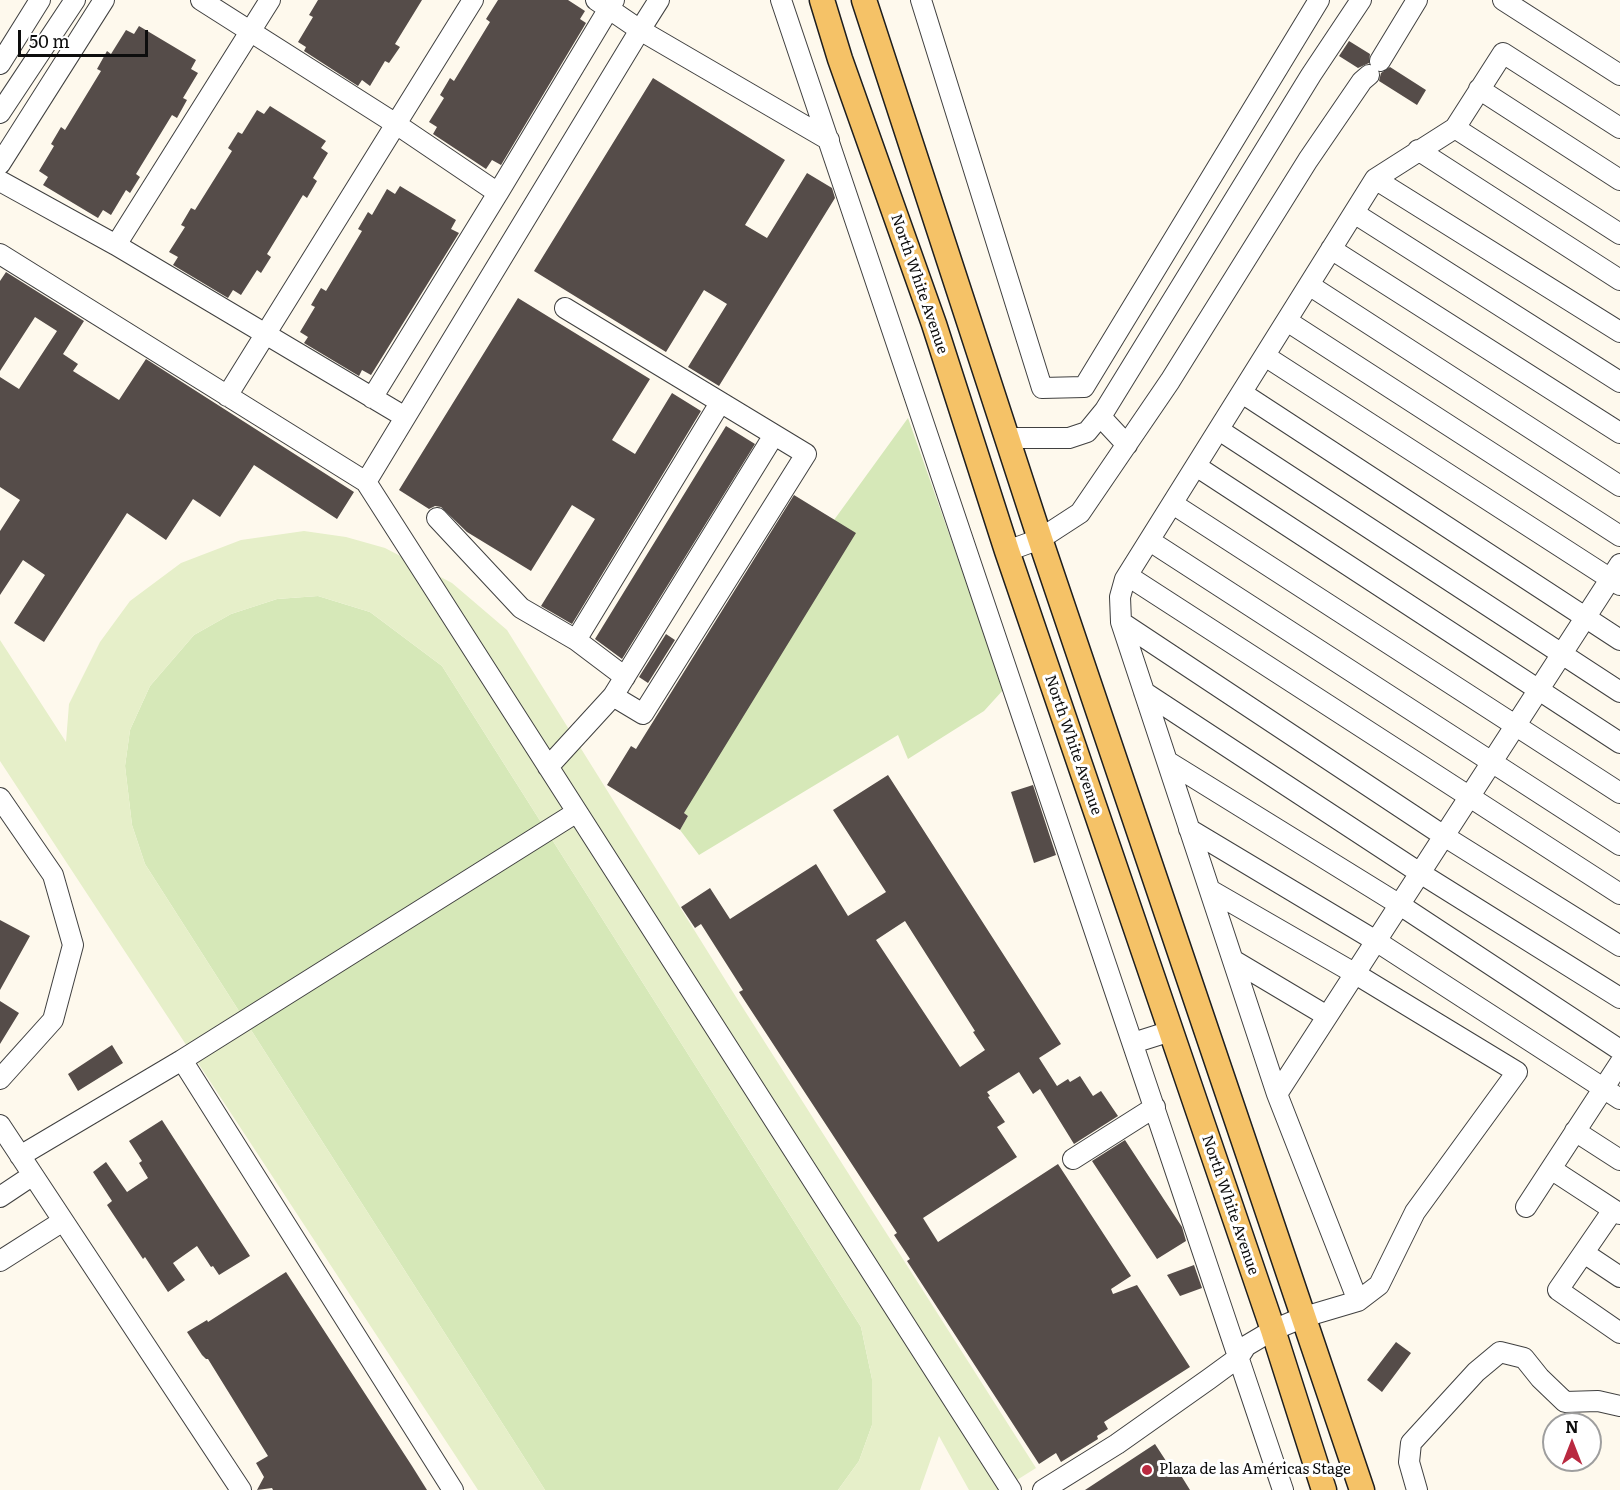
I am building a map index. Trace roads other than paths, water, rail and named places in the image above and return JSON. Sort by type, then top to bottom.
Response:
[{"type":"main road","name":"North White Avenue","points":[[822,0],[840,59],[934,324],[1007,551],[1273,1330],[1324,1490]]},
{"type":"main road","points":[[864,0],[1007,438],[1362,1490]]},
{"type":"lane","points":[[0,64],[40,0]]},
{"type":"lane","points":[[0,113],[75,0]]},
{"type":"lane","points":[[0,164],[104,0]]},
{"type":"lane","points":[[201,0],[396,124],[498,193]]},
{"type":"lane","points":[[116,245],[270,0]]},
{"type":"lane","points":[[227,396],[473,0]]},
{"type":"lane","points":[[366,482],[659,0]]},
{"type":"lane","points":[[781,0],[1133,1043],[1242,1351],[1283,1490]]},
{"type":"lane","points":[[921,0],[1042,388],[1084,387],[1320,0]]},
{"type":"lane","points":[[1007,438],[1069,438],[1087,432],[1100,416],[1171,305],[1311,75],[1362,0]]},
{"type":"lane","points":[[1007,551],[1041,539],[1080,513],[1170,381],[1308,160],[1362,81],[1375,68],[1417,0]]},
{"type":"lane","points":[[1503,0],[1620,75]]},
{"type":"lane","points":[[372,398],[498,193],[606,3],[640,30],[829,140]]},
{"type":"lane","points":[[1358,1301],[1277,1094],[1121,622],[1120,597],[1128,576],[1375,179],[1455,128],[1503,53],[1620,128]]},
{"type":"lane","points":[[1479,89],[1620,180]]},
{"type":"lane","points":[[1455,128],[1620,234]]},
{"type":"lane","points":[[1418,150],[1620,280]]},
{"type":"lane","points":[[1375,179],[1620,332]]},
{"type":"lane","points":[[0,181],[116,245],[405,417]]},
{"type":"lane","points":[[1354,213],[1620,382]]},
{"type":"lane","points":[[1331,249],[1620,433]]},
{"type":"lane","points":[[0,254],[366,482],[1011,1490]]},
{"type":"lane","points":[[1309,285],[1620,486]]},
{"type":"lane","points":[[565,308],[806,454],[643,714],[613,696]]},
{"type":"lane","points":[[1287,321],[1620,536]]},
{"type":"lane","points":[[1265,356],[1617,576],[1585,618],[1277,1094]]},
{"type":"lane","points":[[1242,393],[1620,640]]},
{"type":"lane","points":[[576,640],[720,403]]},
{"type":"lane","points":[[1100,416],[1126,445]]},
{"type":"lane","points":[[1219,430],[1620,692]]},
{"type":"lane","points":[[548,767],[613,696],[774,435]]},
{"type":"lane","points":[[1196,466],[1620,743]]},
{"type":"lane","points":[[1173,504],[1620,793]]},
{"type":"lane","points":[[437,518],[520,608],[576,640],[625,677]]},
{"type":"lane","points":[[1150,541],[1620,845]]},
{"type":"lane","points":[[1128,576],[1620,894]]},
{"type":"lane","points":[[1121,622],[1444,836],[1620,946]]},
{"type":"lane","points":[[1144,692],[1420,873],[1620,998]]},
{"type":"lane","points":[[1167,761],[1400,905],[1620,1050]]},
{"type":"lane","points":[[0,798],[53,875],[73,945],[53,1020],[0,1079]]},
{"type":"lane","points":[[20,1156],[182,1060],[577,813]]},
{"type":"lane","points":[[1190,829],[1376,941],[1620,1099]]},
{"type":"lane","points":[[1043,1490],[1117,1444],[1273,1330],[1304,1317],[1358,1301],[1379,1285],[1415,1212],[1516,1072],[1354,973],[1210,890]]},
{"type":"lane","points":[[1233,960],[1327,1016]]},
{"type":"lane","points":[[1133,1043],[1171,1031]]},
{"type":"lane","points":[[182,1060],[453,1490]]},
{"type":"lane","points":[[1526,1207],[1620,1063]]},
{"type":"lane","points":[[1072,1159],[1155,1107]]},
{"type":"lane","points":[[0,1125],[241,1490]]},
{"type":"lane","points":[[1575,1131],[1620,1160]]},
{"type":"lane","points":[[1551,1169],[1617,1212],[1558,1290],[1620,1333]]},
{"type":"lane","points":[[0,1197],[33,1175]]},
{"type":"lane","points":[[0,1262],[63,1221]]},
{"type":"lane","points":[[1584,1253],[1620,1276]]},
{"type":"lane","points":[[1417,1490],[1409,1462],[1411,1443],[1476,1372],[1500,1353],[1524,1358],[1564,1402],[1599,1401],[1620,1406]]},
{"type":"place","name":"Plaza de las Américas Stage","points":[[1147,1470]]}]
